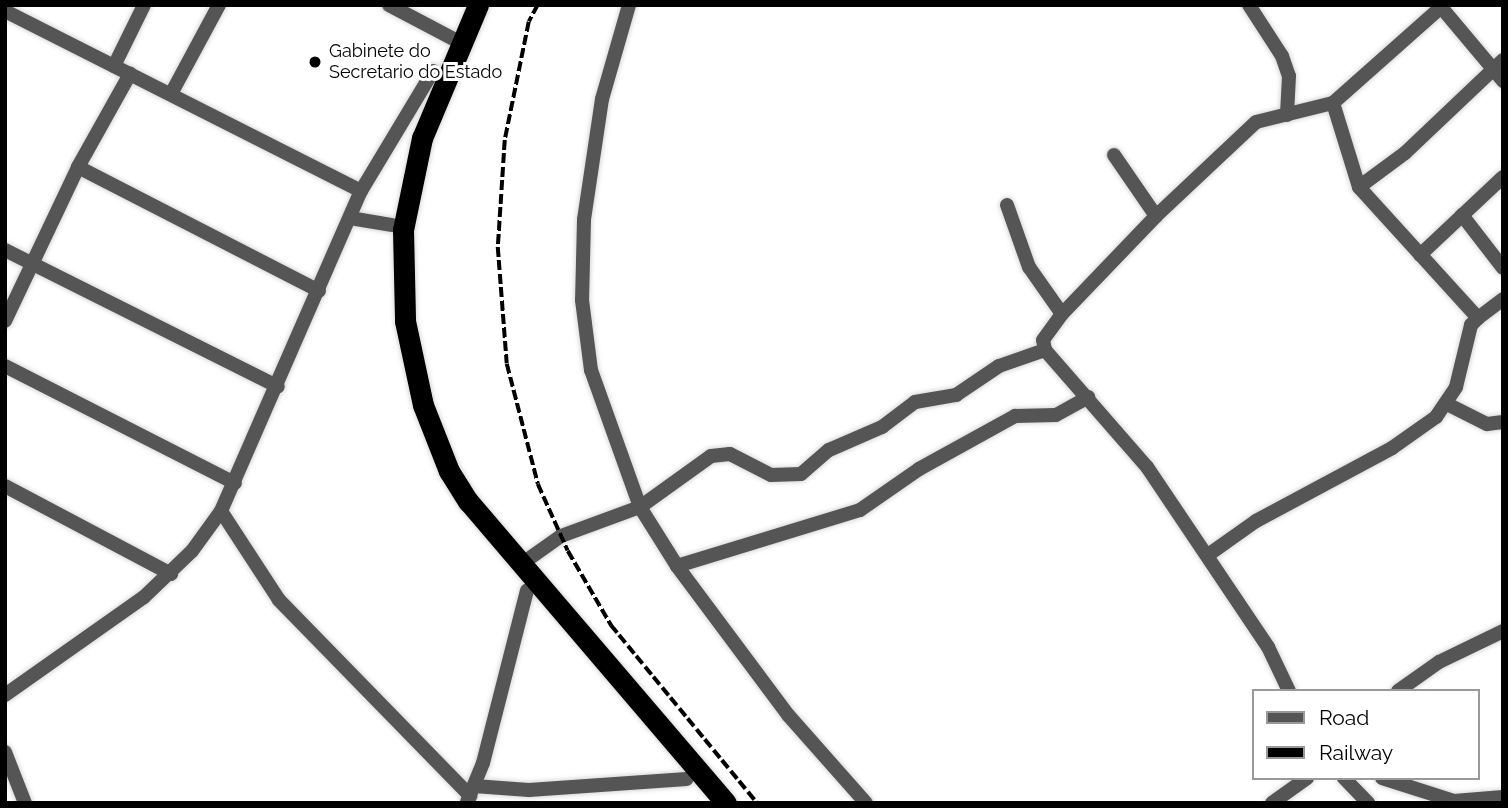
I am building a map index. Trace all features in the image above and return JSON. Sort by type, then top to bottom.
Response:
[{"type":"highway","points":[[465,5],[456,40],[422,138],[403,230],[405,321],[423,405],[449,471],[520,565],[726,803]]},
{"type":"highway","points":[[478,5],[433,71],[402,165],[392,225],[393,324],[426,450],[456,507],[707,803]]},
{"type":"street","points":[[114,65],[144,5]]},
{"type":"street","points":[[171,94],[219,5]]},
{"type":"street","points":[[389,5],[456,40]]},
{"type":"street","points":[[629,5],[602,99],[584,220],[582,300],[591,370],[640,507],[677,566],[789,716],[866,803]]},
{"type":"street","points":[[1249,5],[1282,56],[1289,76],[1287,115]]},
{"type":"street","points":[[1288,689],[1268,647],[1208,555],[1147,467],[1045,350],[1045,335],[1156,216],[1256,122],[1333,103],[1441,7],[1500,70],[1405,153],[1359,187]]},
{"type":"street","points":[[17,11],[130,74],[361,191]]},
{"type":"street","points":[[5,695],[111,623],[170,574],[221,511],[278,387],[361,191],[433,71]]},
{"type":"street","points":[[5,321],[78,167],[130,74]]},
{"type":"street","points":[[1333,103],[1359,187],[1478,318]]},
{"type":"street","points":[[1114,155],[1156,216]]},
{"type":"street","points":[[78,167],[319,291]]},
{"type":"street","points":[[1420,255],[1503,177]]},
{"type":"street","points":[[1007,205],[1030,267],[1062,314]]},
{"type":"street","points":[[1462,215],[1503,268]]},
{"type":"street","points":[[350,218],[392,225]]},
{"type":"street","points":[[5,250],[278,387]]},
{"type":"street","points":[[1208,555],[1256,521],[1402,442],[1447,404],[1471,325],[1503,299]]},
{"type":"street","points":[[520,565],[561,536],[640,507],[711,456],[730,454],[771,475],[801,474],[829,450],[882,427],[915,402],[956,395],[999,366],[1045,350]]},
{"type":"street","points":[[5,366],[234,483]]},
{"type":"street","points":[[677,566],[860,510],[919,469],[1015,416],[1056,415],[1088,397]]},
{"type":"street","points":[[1447,404],[1488,424],[1503,422]]},
{"type":"street","points":[[5,486],[170,574]]},
{"type":"street","points":[[221,511],[279,600],[470,795]]},
{"type":"street","points":[[470,795],[527,591]]},
{"type":"street","points":[[1401,689],[1439,662],[1503,631]]},
{"type":"street","points":[[5,752],[25,803]]},
{"type":"street","points":[[470,795],[687,779]]},
{"type":"street","points":[[1272,803],[1304,780]]},
{"type":"street","points":[[1346,780],[1368,803]]},
{"type":"street","points":[[1388,780],[1454,801],[1503,797]]},
{"type":"railway","points":[[538,5],[529,22],[505,140],[498,247],[507,364],[538,484],[568,551],[611,625],[757,803]]},
{"type":"place","name":"Gabinete do Secretario do Estado","points":[[315,62]]}]
